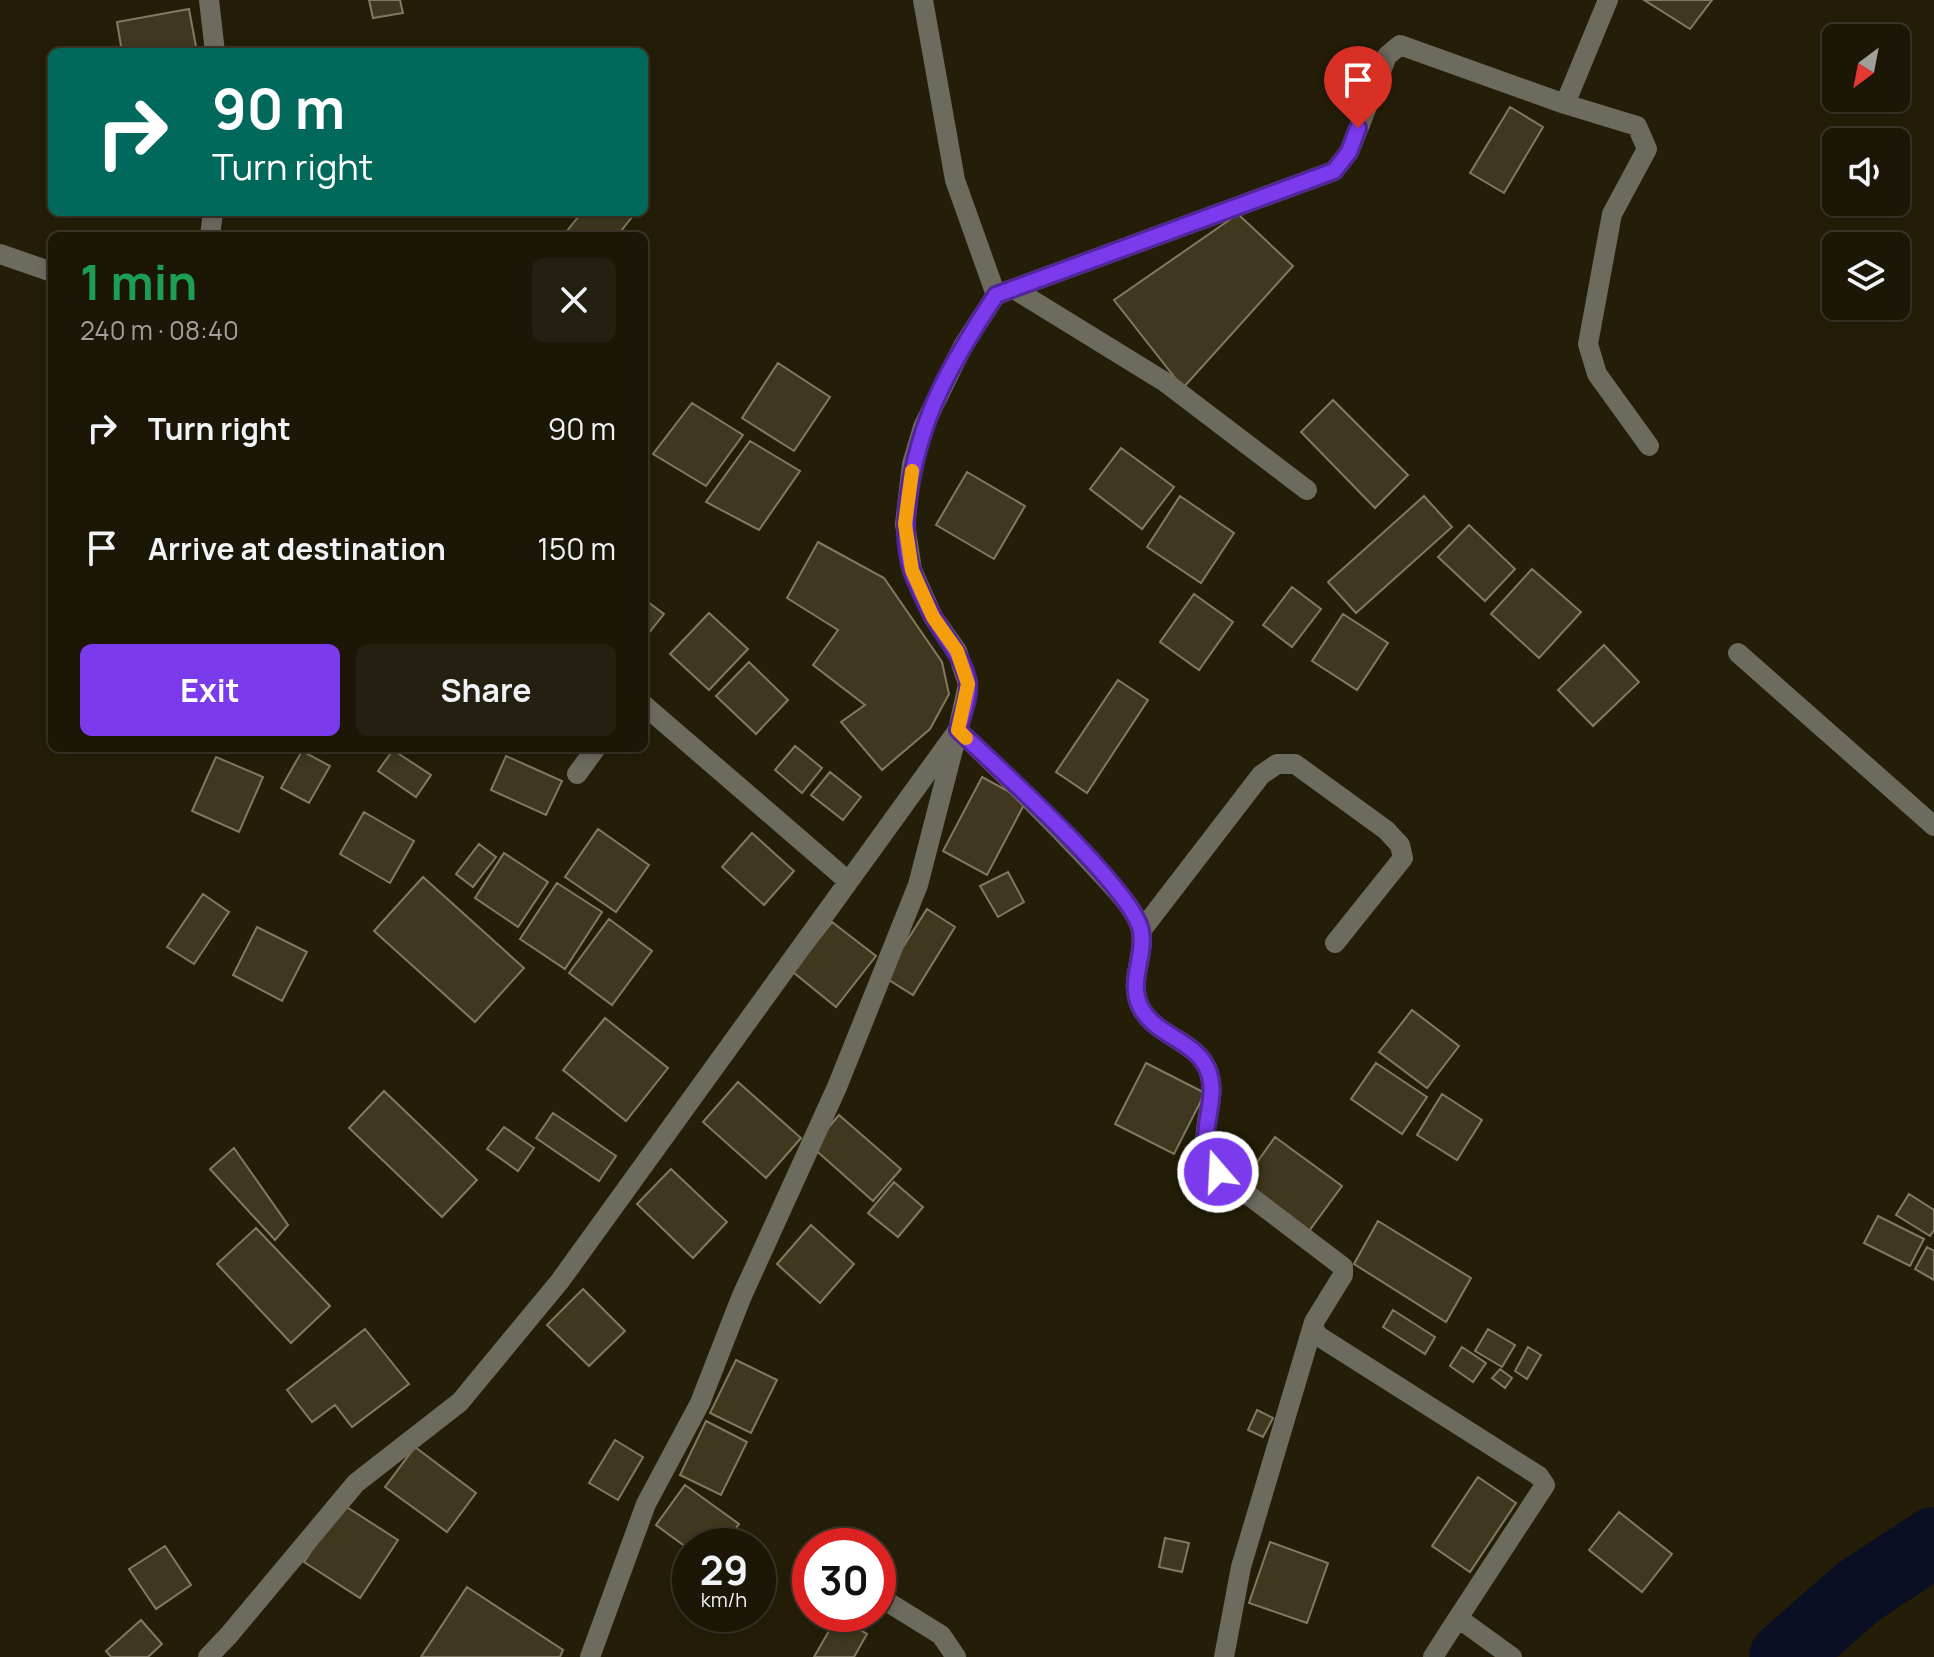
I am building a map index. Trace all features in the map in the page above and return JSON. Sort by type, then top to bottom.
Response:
[{"type":"street","points":[[209,0],[215,48]]},
{"type":"street","points":[[923,0],[955,180],[1005,292],[1165,382],[1307,490]]},
{"type":"street","points":[[1565,104],[1608,0]]},
{"type":"street","points":[[590,1657],[646,1504],[700,1403],[741,1298],[837,1087],[918,885],[968,684],[957,651],[933,617],[912,570],[905,524],[912,464],[923,427],[963,346],[1005,292],[1334,171],[1349,152],[1387,56],[1400,45],[1565,104],[1637,126],[1647,149],[1612,214],[1588,344],[1597,374],[1649,446]]},
{"type":"street","points":[[0,254],[48,271]]},
{"type":"street","points":[[1738,653],[1934,826]]},
{"type":"street","points":[[648,708],[848,881]]},
{"type":"street","points":[[208,1657],[356,1483],[460,1402],[560,1281],[958,730]]},
{"type":"street","points":[[958,730],[1039,807],[1118,891],[1141,931]]},
{"type":"street","points":[[577,774],[593,752]]},
{"type":"street","points":[[1224,1657],[1241,1567],[1314,1322],[1338,1285],[1343,1267],[1209,1162],[1205,1150],[1210,1090],[1208,1071],[1198,1054],[1157,1028],[1134,996],[1141,931],[1261,775],[1277,764],[1295,764],[1386,830],[1400,845],[1403,858],[1335,943]]},
{"type":"street","points":[[1314,1322],[1314,1330],[1320,1337],[1539,1476],[1545,1485],[1433,1657]]},
{"type":"street","points":[[896,1607],[941,1635],[956,1657]]},
{"type":"street","points":[[1458,1618],[1512,1657]]},
{"type":"building","points":[[369,0],[400,0],[403,13],[373,18]]},
{"type":"building","points":[[1644,0],[1712,0],[1690,29]]},
{"type":"building","points":[[189,9],[196,48],[121,48],[117,22]]},
{"type":"building","points":[[1510,107],[1543,127],[1504,193],[1470,173]]},
{"type":"building","points":[[1238,214],[1293,266],[1183,388],[1114,300]]},
{"type":"building","points":[[579,216],[633,216],[620,232],[566,232]]},
{"type":"building","points":[[778,363],[830,397],[794,451],[742,418]]},
{"type":"building","points":[[1333,400],[1408,475],[1375,508],[1301,432]]},
{"type":"building","points":[[692,403],[743,435],[706,486],[653,454]]},
{"type":"building","points":[[750,441],[800,471],[759,530],[706,502]]},
{"type":"building","points":[[1121,448],[1174,487],[1142,529],[1090,489]]},
{"type":"building","points":[[967,472],[1025,506],[994,559],[936,525]]},
{"type":"building","points":[[1180,496],[1234,533],[1201,583],[1147,547]]},
{"type":"building","points":[[1424,496],[1452,527],[1356,613],[1328,582]]},
{"type":"building","points":[[1469,525],[1515,569],[1485,601],[1438,557]]},
{"type":"building","points":[[818,542],[884,578],[942,662],[949,694],[930,729],[882,770],[841,722],[865,705],[813,665],[838,630],[787,598]]},
{"type":"building","points":[[1532,569],[1581,612],[1539,658],[1491,614]]},
{"type":"building","points":[[1292,587],[1321,609],[1292,647],[1263,625]]},
{"type":"building","points":[[1194,594],[1233,622],[1199,670],[1160,642]]},
{"type":"building","points":[[648,602],[664,614],[648,634]]},
{"type":"building","points":[[709,613],[748,649],[709,690],[670,654]]},
{"type":"building","points":[[1343,614],[1388,643],[1357,690],[1312,661]]},
{"type":"building","points":[[1604,645],[1639,682],[1593,726],[1558,690]]},
{"type":"building","points":[[749,662],[788,700],[756,734],[716,696]]},
{"type":"building","points":[[1118,680],[1148,700],[1087,793],[1056,772]]},
{"type":"building","points":[[795,746],[822,768],[802,793],[775,770]]},
{"type":"building","points":[[301,752],[330,766],[309,803],[281,788]]},
{"type":"building","points":[[392,752],[396,752],[431,775],[416,797],[378,771]]},
{"type":"building","points":[[506,756],[562,781],[546,815],[491,790]]},
{"type":"building","points":[[216,757],[263,777],[239,832],[192,811]]},
{"type":"building","points":[[830,772],[861,797],[843,820],[811,795]]},
{"type":"building","points":[[982,777],[1026,801],[987,875],[943,851]]},
{"type":"building","points":[[364,812],[414,841],[390,883],[340,854]]},
{"type":"building","points":[[598,829],[649,865],[616,912],[565,877]]},
{"type":"building","points":[[752,833],[794,871],[764,905],[722,867]]},
{"type":"building","points":[[479,844],[496,857],[473,887],[456,874]]},
{"type":"building","points":[[504,853],[548,882],[518,927],[475,898]]},
{"type":"building","points":[[1008,872],[1024,902],[998,917],[980,886]]},
{"type":"building","points":[[423,877],[524,968],[475,1022],[374,931]]},
{"type":"building","points":[[557,883],[602,912],[565,969],[520,939]]},
{"type":"building","points":[[203,894],[229,912],[194,964],[167,947]]},
{"type":"building","points":[[927,909],[955,927],[913,995],[884,977]]},
{"type":"building","points":[[609,919],[652,951],[612,1005],[569,973]]},
{"type":"building","points":[[832,922],[876,956],[836,1007],[793,972]]},
{"type":"building","points":[[257,927],[307,952],[282,1001],[233,975]]},
{"type":"building","points":[[1412,1010],[1459,1046],[1427,1088],[1379,1052]]},
{"type":"building","points":[[605,1018],[668,1068],[626,1121],[563,1070]]},
{"type":"building","points":[[1146,1063],[1205,1093],[1174,1154],[1115,1124]]},
{"type":"building","points":[[1376,1063],[1427,1097],[1402,1134],[1351,1099]]},
{"type":"building","points":[[738,1082],[801,1138],[766,1178],[703,1122]]},
{"type":"building","points":[[384,1091],[477,1180],[442,1217],[349,1128]]},
{"type":"building","points":[[1442,1094],[1482,1120],[1457,1160],[1417,1135]]},
{"type":"building","points":[[553,1113],[616,1156],[599,1181],[536,1138]]},
{"type":"building","points":[[839,1115],[901,1169],[873,1201],[812,1147]]},
{"type":"building","points":[[504,1127],[534,1148],[518,1171],[487,1149]]},
{"type":"building","points":[[1275,1137],[1342,1186],[1309,1231],[1242,1183]]},
{"type":"building","points":[[234,1148],[288,1225],[275,1240],[210,1169]]},
{"type":"building","points":[[671,1169],[727,1222],[693,1258],[637,1204]]},
{"type":"building","points":[[894,1182],[923,1207],[898,1237],[868,1213]]},
{"type":"building","points":[[1909,1194],[1934,1210],[1934,1230],[1930,1236],[1896,1215]]},
{"type":"building","points":[[1878,1216],[1924,1239],[1910,1266],[1864,1243]]},
{"type":"building","points":[[1378,1221],[1471,1278],[1446,1322],[1354,1264]]},
{"type":"building","points":[[811,1225],[854,1264],[820,1303],[777,1264]]},
{"type":"building","points":[[256,1228],[330,1306],[291,1343],[217,1264]]},
{"type":"building","points":[[1927,1247],[1934,1251],[1934,1280],[1915,1269]]},
{"type":"building","points":[[583,1289],[625,1331],[589,1366],[547,1325]]},
{"type":"building","points":[[1393,1310],[1435,1337],[1425,1354],[1383,1327]]},
{"type":"building","points":[[365,1329],[409,1384],[352,1427],[335,1405],[312,1422],[287,1390]]},
{"type":"building","points":[[1488,1329],[1515,1345],[1502,1367],[1475,1351]]},
{"type":"building","points":[[1462,1347],[1486,1363],[1473,1382],[1450,1366]]},
{"type":"building","points":[[1528,1347],[1541,1355],[1527,1379],[1515,1371]]},
{"type":"building","points":[[736,1360],[777,1380],[751,1433],[710,1413]]},
{"type":"building","points":[[1500,1369],[1512,1378],[1505,1388],[1492,1378]]},
{"type":"building","points":[[1257,1410],[1273,1418],[1263,1437],[1248,1430]]},
{"type":"building","points":[[706,1421],[747,1442],[721,1495],[680,1475]]},
{"type":"building","points":[[615,1440],[643,1457],[618,1500],[589,1483]]},
{"type":"building","points":[[415,1447],[476,1493],[447,1532],[385,1487]]},
{"type":"building","points":[[1478,1477],[1516,1503],[1470,1572],[1432,1546]]},
{"type":"building","points":[[685,1485],[739,1524],[736,1528],[672,1528],[672,1537],[656,1525]]},
{"type":"building","points":[[342,1504],[398,1540],[360,1598],[304,1562]]},
{"type":"building","points":[[1619,1512],[1672,1554],[1642,1592],[1589,1550]]},
{"type":"building","points":[[1165,1538],[1189,1543],[1182,1572],[1159,1567]]},
{"type":"building","points":[[1270,1542],[1328,1563],[1307,1623],[1249,1603]]},
{"type":"building","points":[[165,1546],[191,1585],[156,1609],[129,1569]]},
{"type":"building","points":[[467,1587],[563,1650],[560,1657],[421,1657]]},
{"type":"building","points":[[141,1620],[162,1644],[148,1657],[111,1657],[106,1651]]},
{"type":"building","points":[[828,1632],[867,1634],[854,1657],[814,1657]]},
{"type":"waterway","points":[[1784,1657],[1858,1592],[1934,1542]]},
{"type":"slow traffic","points":[[912,471],[905,524],[912,570],[933,617],[957,651],[968,684],[958,730],[966,738]]},
{"type":"route","points":[[1218,1172],[1209,1162],[1205,1150],[1210,1090],[1208,1071],[1198,1054],[1157,1028],[1134,996],[1141,931],[1126,902],[1039,807],[958,730],[968,684],[957,651],[933,617],[912,570],[905,524],[912,464],[923,427],[944,382],[996,295],[1334,171],[1349,152],[1358,128]]}]
